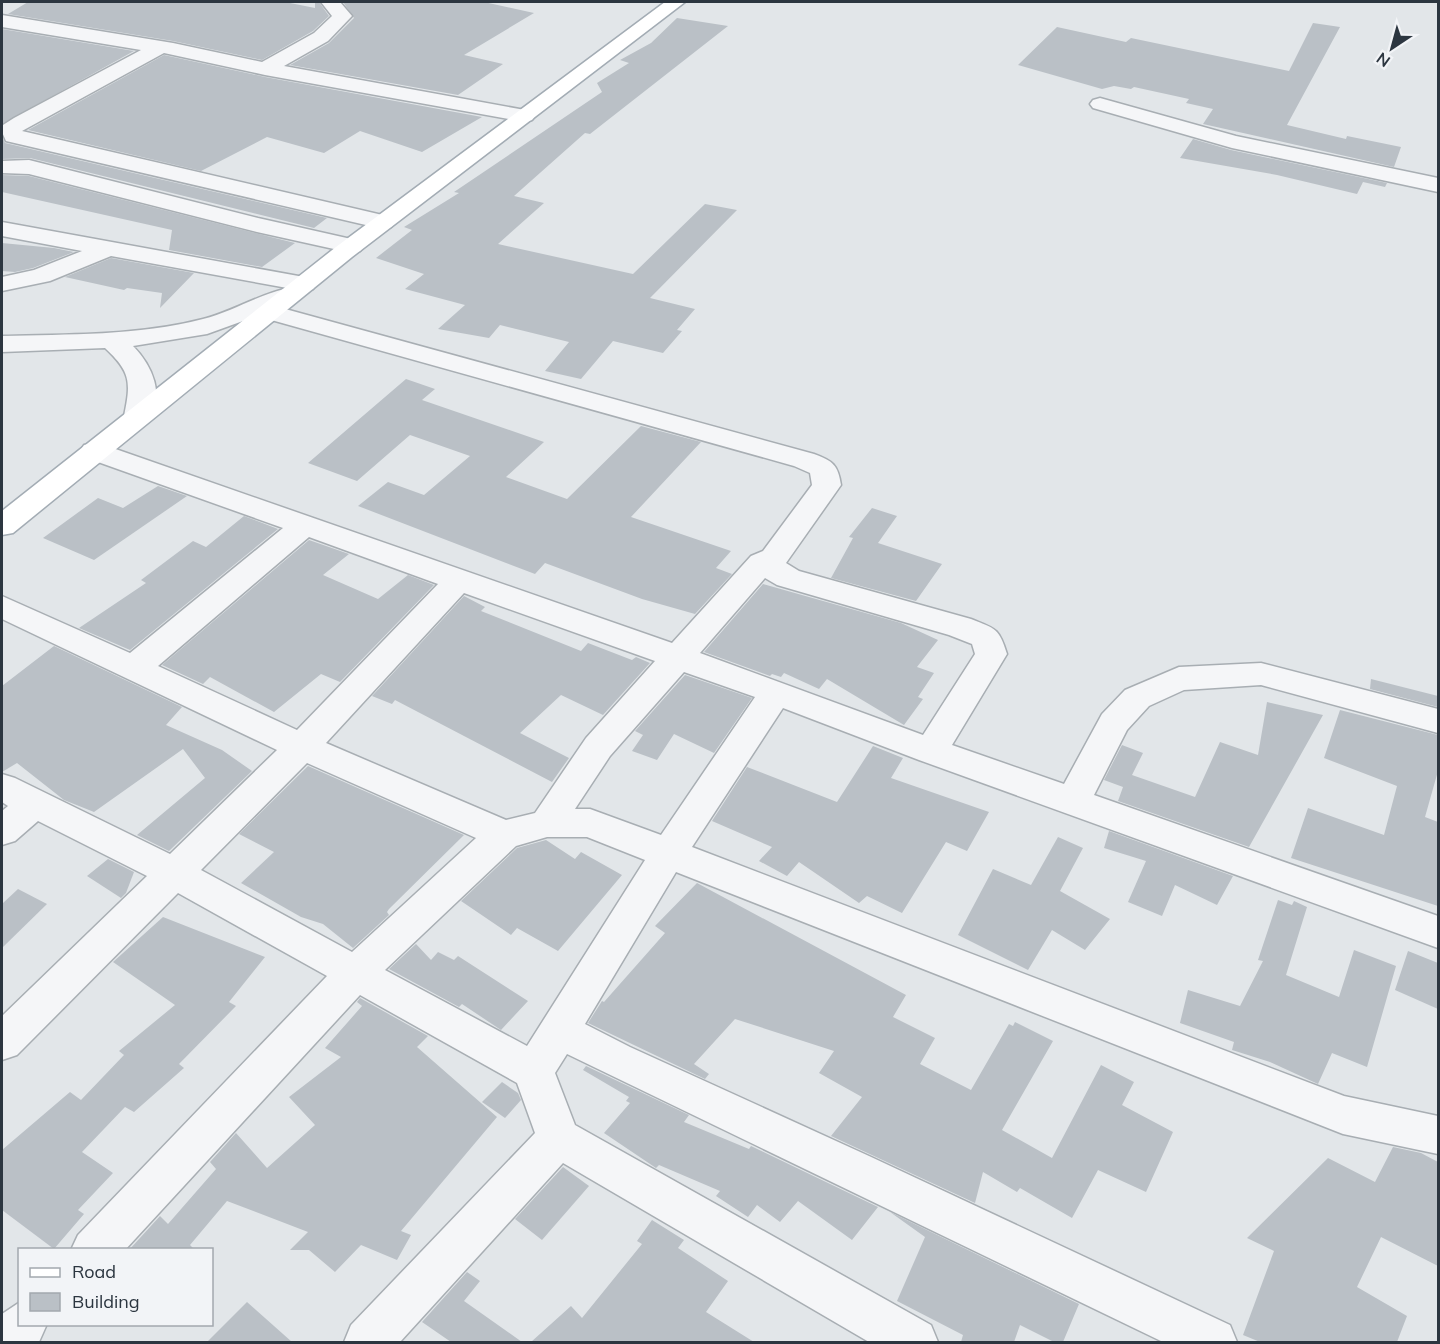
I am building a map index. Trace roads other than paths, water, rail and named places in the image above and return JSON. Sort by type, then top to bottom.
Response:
[{"type":"main road","points":[[2,526],[299,287],[676,2]]},
{"type":"street","points":[[265,69],[321,37],[343,16],[330,2]]},
{"type":"street","points":[[2,18],[18,6]]},
{"type":"street","points":[[2,18],[525,116]]},
{"type":"street","points":[[161,47],[39,112],[11,130],[14,136],[383,222]]},
{"type":"street","points":[[1100,104],[1232,142],[1438,185]]},
{"type":"street","points":[[11,107],[39,112]]},
{"type":"street","points":[[2,167],[28,167],[257,225],[352,246]]},
{"type":"street","points":[[2,229],[299,287]]},
{"type":"street","points":[[2,284],[41,276],[108,249]]},
{"type":"street","points":[[2,344],[112,340],[209,325],[299,287]]},
{"type":"street","points":[[267,312],[804,460],[824,468],[827,485],[774,558],[762,562],[598,747],[547,823]]},
{"type":"street","points":[[112,340],[140,368],[143,383],[138,416]]},
{"type":"street","points":[[94,451],[776,692],[931,751],[1438,932]]},
{"type":"street","points":[[134,668],[304,526]]},
{"type":"street","points":[[762,562],[788,578],[960,627],[986,638],[992,654],[931,751]]},
{"type":"street","points":[[2,1042],[176,874],[302,747],[458,581]]},
{"type":"street","points":[[2,607],[302,747],[504,835]]},
{"type":"street","points":[[1073,801],[1114,723],[1137,698],[1179,679],[1261,674],[1438,721]]},
{"type":"street","points":[[534,1071],[668,854],[776,692]]},
{"type":"street","points":[[2,787],[176,874],[534,1071],[558,1138],[914,1342]]},
{"type":"street","points":[[2,831],[35,804]]},
{"type":"street","points":[[96,1248],[355,973],[504,835],[547,823],[590,822],[1342,1115],[1438,1135]]},
{"type":"street","points":[[559,1030],[615,1060],[854,1170],[1213,1342]]},
{"type":"street","points":[[378,1339],[558,1138]]},
{"type":"street","points":[[7,1342],[22,1326]]}]
